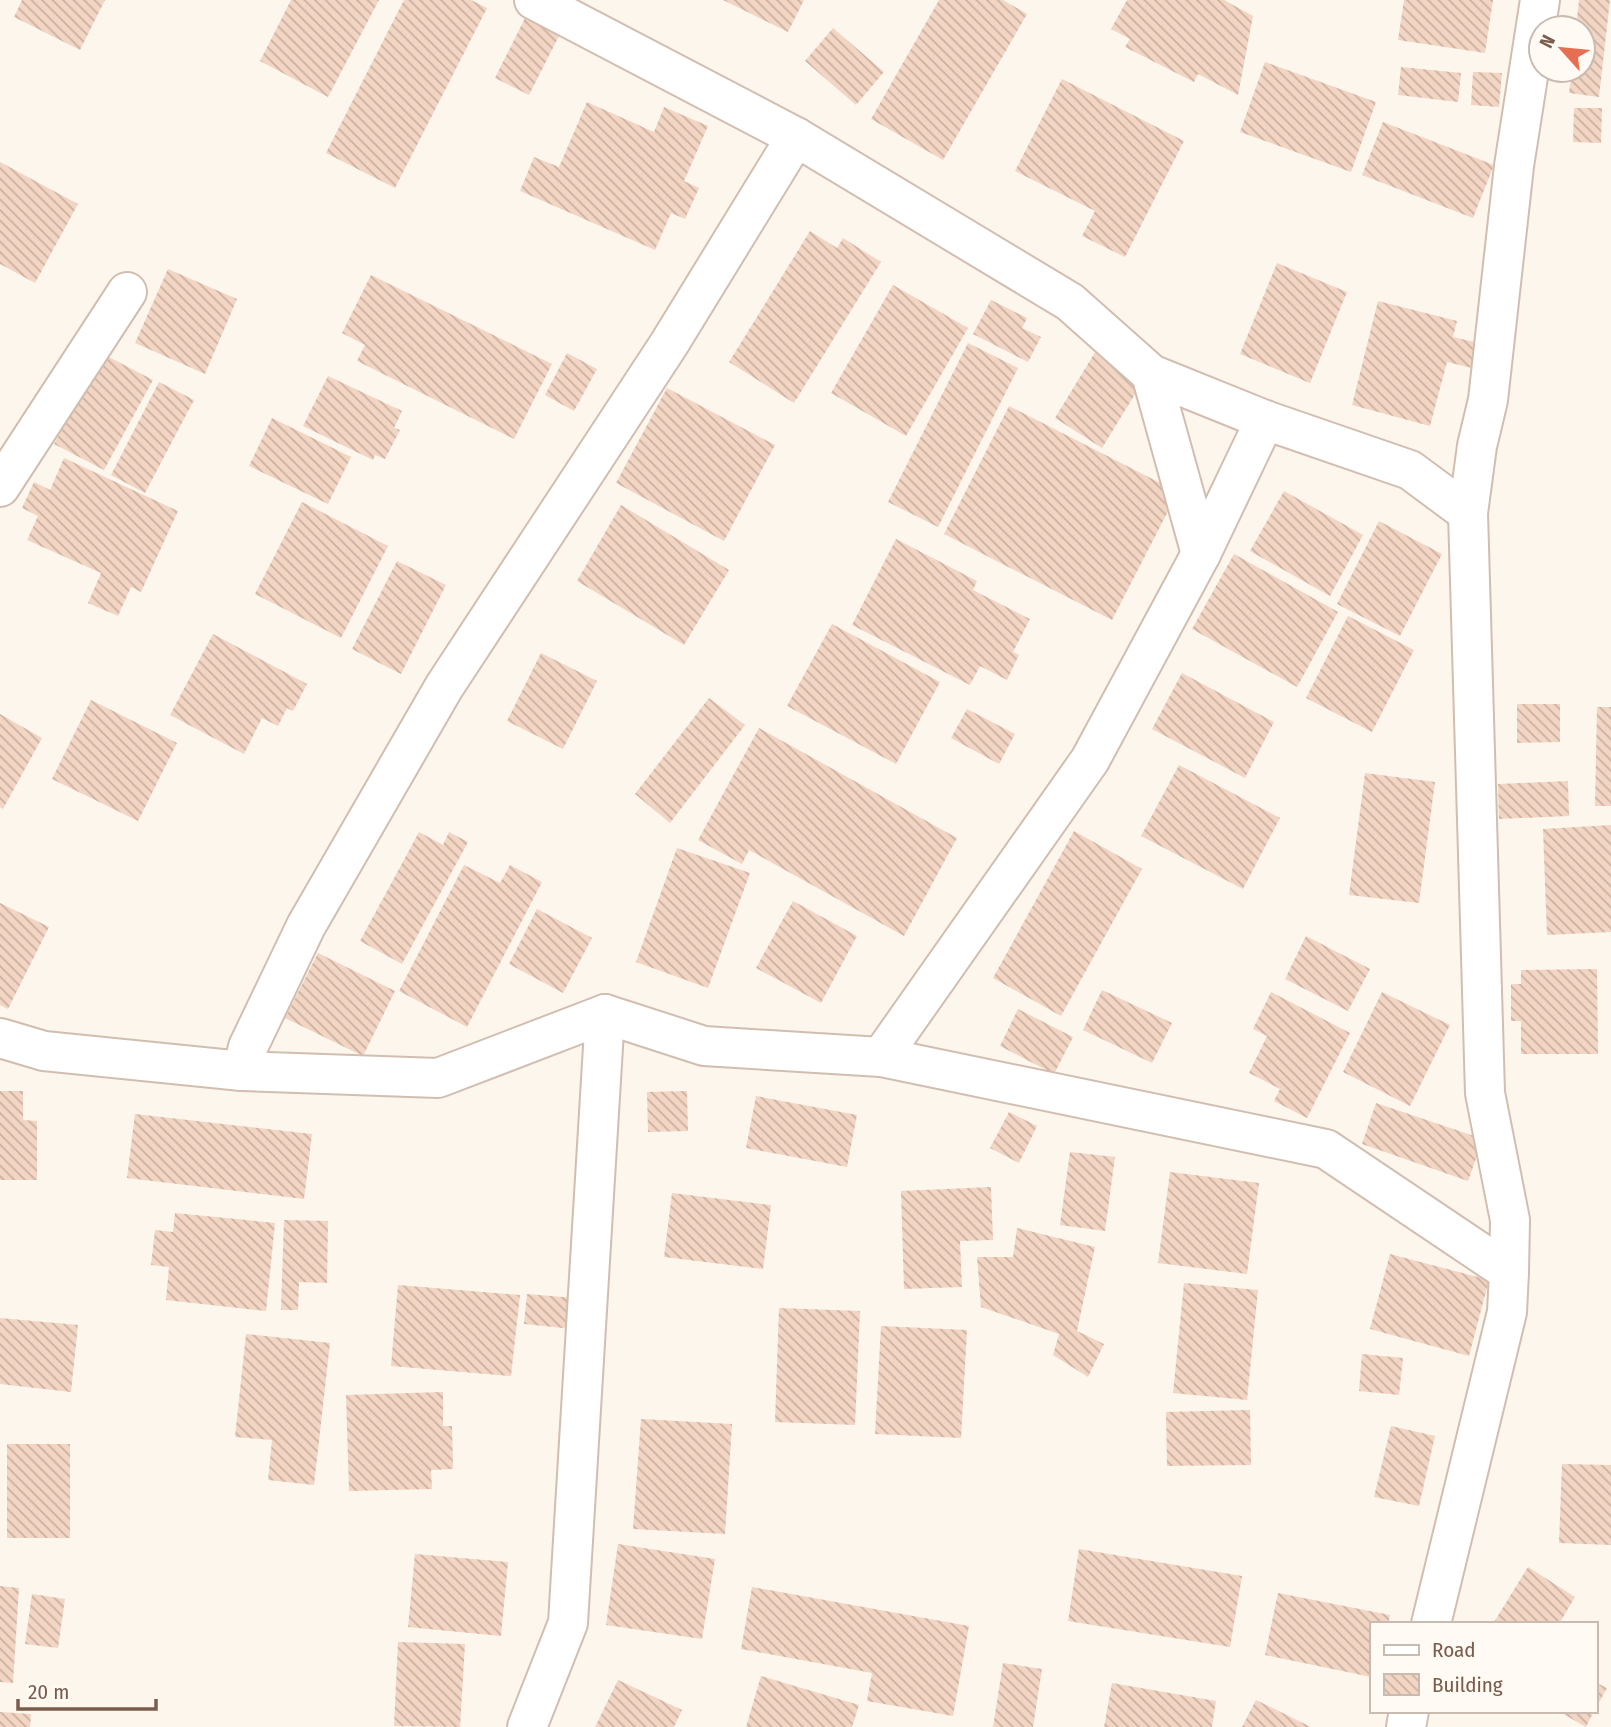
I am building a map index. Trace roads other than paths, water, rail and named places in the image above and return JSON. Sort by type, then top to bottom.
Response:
[{"type":"street","points":[[534,0],[796,137],[1070,302],[1151,374],[1265,420],[1410,470],[1468,513]]},
{"type":"street","points":[[1431,1622],[1507,1312],[1510,1220],[1485,1093],[1468,513],[1477,446],[1488,400],[1514,166],[1540,0]]},
{"type":"street","points":[[242,1071],[248,1046],[306,926],[444,687],[669,344],[796,137]]},
{"type":"street","points":[[0,487],[127,292]]},
{"type":"street","points":[[1151,374],[1201,554]]},
{"type":"street","points":[[881,1057],[1090,760],[1201,554],[1265,420]]},
{"type":"street","points":[[1410,470],[1477,446]]},
{"type":"street","points":[[527,1727],[568,1623],[604,1014]]},
{"type":"street","points":[[0,1038],[44,1051],[242,1071],[438,1078],[604,1014],[704,1046],[881,1057],[1326,1149],[1509,1272]]}]
